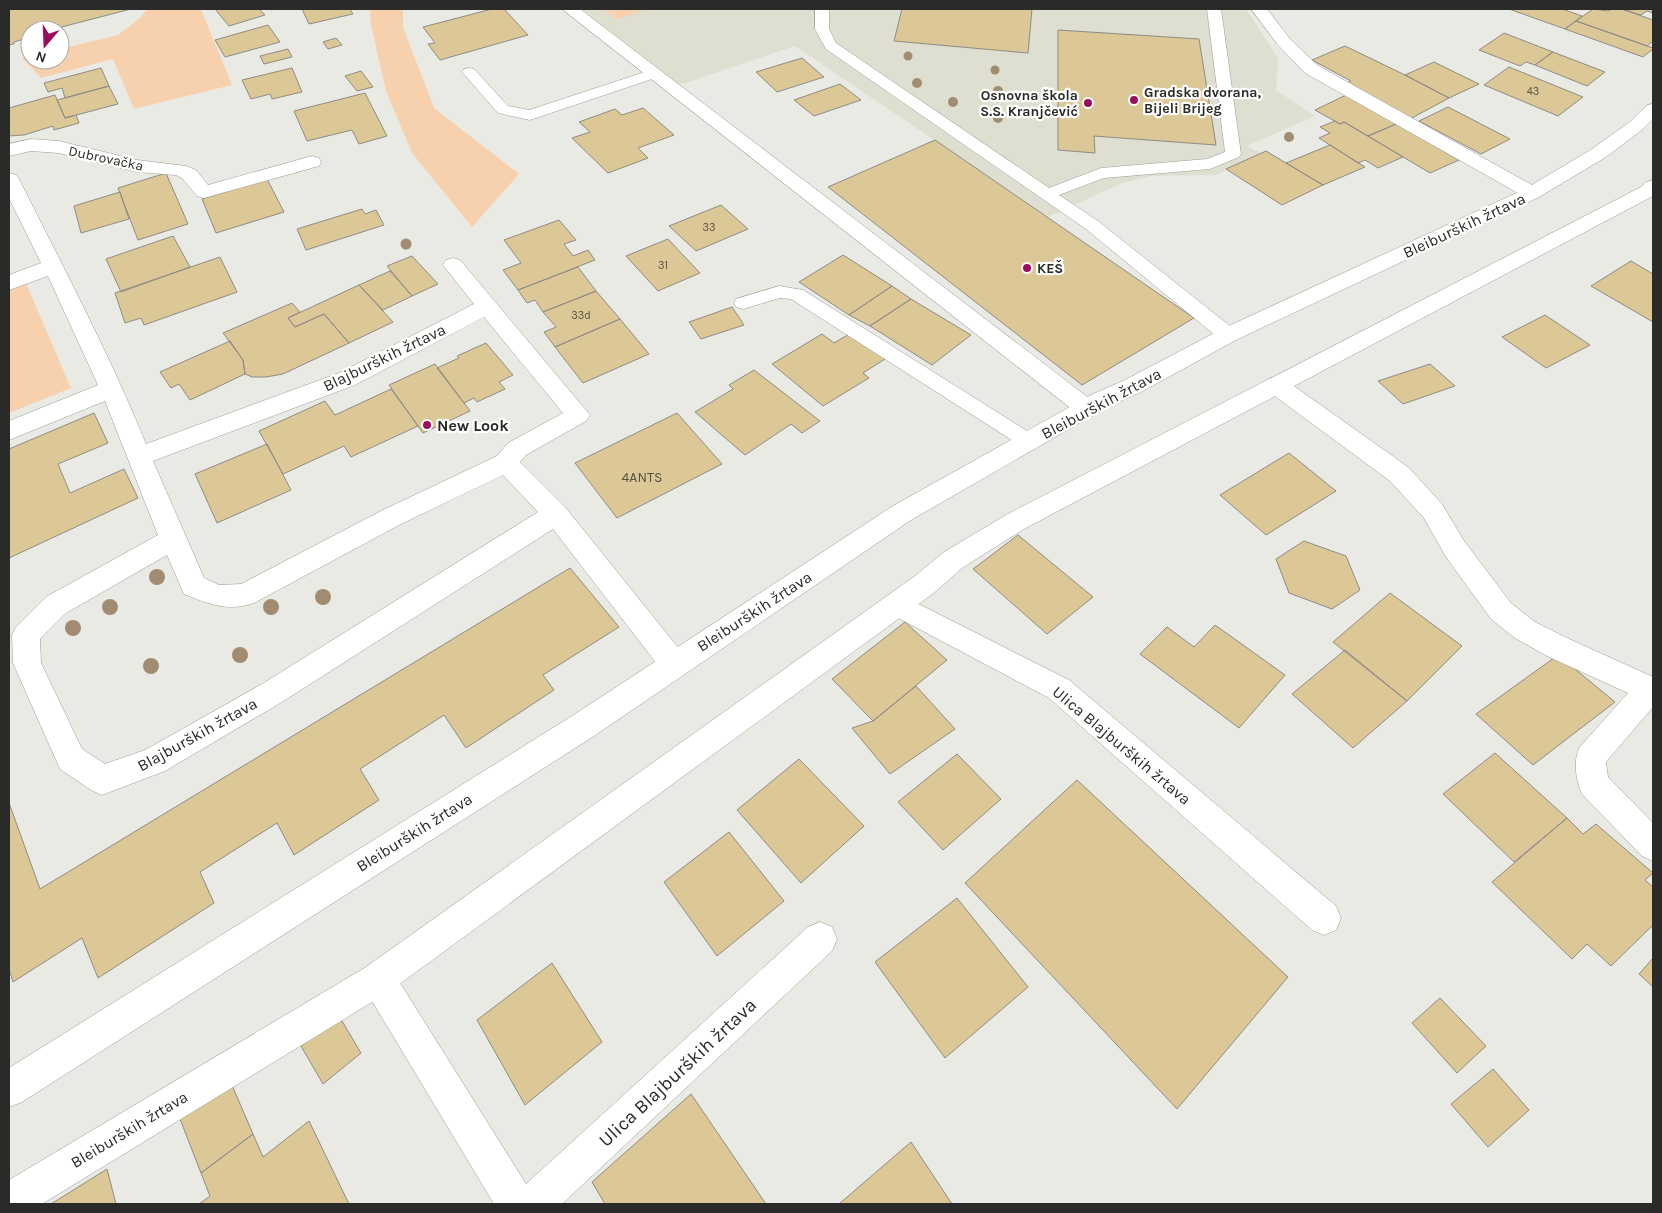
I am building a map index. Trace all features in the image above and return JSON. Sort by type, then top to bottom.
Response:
[{"type":"street","points":[[570,9],[1086,408]]},
{"type":"street","name":"Bleiburških žrtava","points":[[1259,9],[1284,42],[1311,69],[1532,193]]},
{"type":"street","name":"Bleiburških žrtava","points":[[9,1089],[583,726],[902,513],[1086,408],[1133,386],[1228,335],[1532,193],[1600,153],[1637,125],[1653,109]]},
{"type":"street","name":"Dubrovačka","points":[[9,150],[31,145],[59,148],[137,166],[179,170],[189,174],[204,192],[312,162]]},
{"type":"street","points":[[9,179],[54,266],[112,389],[171,540],[194,586],[218,596],[244,595],[392,517],[506,463],[517,449],[578,415],[453,265]]},
{"type":"street","name":"Bleiburških žrtava","points":[[9,1202],[378,979],[926,584],[953,560],[1015,522],[1653,186]]},
{"type":"street","points":[[9,283],[54,266]]},
{"type":"street","name":"Blajburških žrtava","points":[[138,457],[347,379],[487,306]]},
{"type":"street","points":[[1276,384],[1399,474],[1417,491],[1433,511],[1455,550],[1500,611],[1525,630],[1549,643],[1652,690],[1590,758],[1593,784],[1653,845]]},
{"type":"street","points":[[9,431],[112,389]]},
{"type":"street","points":[[506,463],[556,514],[674,664]]},
{"type":"street","name":"Blajburških žrtava","points":[[171,540],[56,605],[26,635],[27,663],[71,759],[102,780],[154,761],[272,693],[556,514]]},
{"type":"street","name":"Ulica Blajburških žrtava","points":[[897,604],[1059,689],[1324,918]]},
{"type":"street","name":"Ulica Blajburških žrtava","points":[[534,1204],[820,939]]},
{"type":"street","points":[[378,979],[516,1204]]},
{"type":"lane","points":[[822,9],[820,15],[825,40],[831,46],[1092,225],[1228,335]]},
{"type":"lane","points":[[1047,194],[1101,173],[1210,164],[1233,154],[1214,9]]},
{"type":"lane","points":[[469,72],[503,110],[530,115],[653,74]]},
{"type":"lane","points":[[743,303],[779,292],[796,294],[1028,441]]},
{"type":"shaded area","points":[[147,9],[201,9],[232,85],[134,109],[113,59],[41,78],[33,70],[70,70],[70,47],[118,35],[140,18]]},
{"type":"shaded area","points":[[370,9],[403,9],[403,27],[434,108],[519,174],[472,227],[412,153],[386,91],[371,25]]},
{"type":"shaded area","name":"Osnovna škola S.S. Kranjčević","points":[[581,9],[1246,9],[1278,58],[1276,90],[1315,116],[1247,146],[1260,153],[1216,175],[1151,176],[1122,183],[1048,217],[795,46],[679,85]]},
{"type":"shaded area","points":[[603,9],[649,9],[616,19]]},
{"type":"shaded area","points":[[26,283],[71,388],[9,413],[9,289]]},
{"type":"building","points":[[9,9],[131,9],[70,25],[70,20],[20,20],[20,40],[9,45]]},
{"type":"building","points":[[215,9],[259,9],[265,15],[229,26]]},
{"type":"building","points":[[302,9],[350,9],[353,14],[309,24]]},
{"type":"building","points":[[492,9],[504,9],[528,35],[440,60],[428,44],[435,43],[423,27]]},
{"type":"building","points":[[902,9],[1032,9],[1028,53],[894,41]]},
{"type":"building","points":[[1509,9],[1562,9],[1582,16],[1565,29]]},
{"type":"building","points":[[1593,9],[1608,11],[1622,9],[1653,20],[1653,41],[1647,46],[1576,21]]},
{"type":"building","points":[[1653,9],[1653,13],[1647,11],[1641,15],[1624,10]]},
{"type":"building","points":[[1576,21],[1653,49],[1643,57],[1565,29]]},
{"type":"building","points":[[268,25],[280,42],[225,57],[215,40]]},
{"type":"building","name":"Gradska dvorana, Bijeli Brijeg","points":[[1058,30],[1199,39],[1216,145],[1094,136],[1095,153],[1058,150]]},
{"type":"building","points":[[1504,33],[1553,52],[1535,65],[1526,62],[1520,66],[1479,50]]},
{"type":"building","points":[[336,38],[342,45],[328,49],[323,42]]},
{"type":"building","points":[[1345,46],[1449,98],[1410,119],[1344,84],[1351,81],[1312,60]]},
{"type":"building","points":[[288,49],[292,57],[264,64],[260,56]]},
{"type":"building","points":[[1553,52],[1605,72],[1587,86],[1535,65]]},
{"type":"building","points":[[802,58],[824,77],[777,92],[756,72]]},
{"type":"building","points":[[1434,62],[1479,84],[1449,98],[1405,75]]},
{"type":"building","points":[[1509,67],[1583,97],[1558,116],[1484,85]]},
{"type":"building","points":[[101,68],[109,86],[65,98],[62,88],[48,92],[44,83]]},
{"type":"building","points":[[292,68],[302,92],[272,99],[270,94],[251,99],[242,80]]},
{"type":"building","points":[[361,71],[373,87],[357,91],[345,76]]},
{"type":"building","points":[[840,84],[861,100],[814,116],[794,100]]},
{"type":"building","points":[[109,86],[118,104],[65,118],[57,100]]},
{"type":"building","points":[[365,93],[387,136],[359,144],[352,130],[307,141],[294,111]]},
{"type":"building","points":[[55,95],[65,118],[76,115],[79,123],[54,130],[53,126],[24,135],[9,136],[9,108]]},
{"type":"building","points":[[1346,95],[1401,122],[1368,136],[1344,122],[1340,124],[1315,110]]},
{"type":"building","points":[[1448,107],[1510,139],[1481,154],[1419,121]]},
{"type":"building","points":[[643,108],[674,135],[638,148],[648,158],[608,173],[572,138],[590,132],[579,122],[615,109],[622,115]]},
{"type":"building","points":[[1335,121],[1340,124],[1344,122],[1403,157],[1378,168],[1365,160],[1358,163],[1319,138],[1330,133],[1320,127]]},
{"type":"building","points":[[1401,122],[1433,145],[1459,160],[1430,173],[1368,136]]},
{"type":"building","name":"KEŠ","points":[[935,140],[1194,318],[1082,385],[828,187]]},
{"type":"building","points":[[1330,145],[1365,167],[1323,185],[1286,163]]},
{"type":"building","points":[[1266,151],[1323,185],[1282,205],[1226,169]]},
{"type":"building","points":[[166,173],[188,224],[138,240],[118,188]]},
{"type":"building","points":[[267,179],[284,212],[216,233],[202,199]]},
{"type":"building","points":[[120,192],[129,219],[81,233],[74,206]]},
{"type":"building","points":[[721,205],[748,229],[696,251],[669,226]]},
{"type":"building","points":[[362,209],[365,214],[376,210],[384,225],[306,250],[297,229]]},
{"type":"building","points":[[559,220],[576,240],[564,244],[573,256],[588,250],[595,260],[518,290],[503,270],[521,263],[504,240]]},
{"type":"building","points":[[173,236],[190,267],[121,292],[106,259]]},
{"type":"building","points":[[668,239],[700,273],[658,291],[626,256]]},
{"type":"building","points":[[843,255],[892,286],[849,315],[799,282]]},
{"type":"building","points":[[412,256],[438,284],[412,296],[387,266]]},
{"type":"building","points":[[220,257],[237,292],[144,325],[141,318],[125,323],[115,293]]},
{"type":"building","points":[[1631,261],[1653,274],[1653,322],[1591,286]]},
{"type":"building","points":[[578,267],[596,291],[543,312],[535,300],[527,303],[518,290]]},
{"type":"building","points":[[390,271],[412,296],[383,310],[359,285]]},
{"type":"building","points":[[359,285],[393,322],[349,343],[324,314],[295,327],[288,318]]},
{"type":"building","points":[[892,286],[911,299],[870,326],[849,315]]},
{"type":"building","points":[[596,291],[620,319],[555,347],[544,332],[556,327],[543,312]]},
{"type":"building","points":[[911,299],[971,335],[932,365],[870,326]]},
{"type":"building","points":[[292,303],[300,312],[288,318],[295,327],[324,314],[349,343],[283,374],[252,377],[245,374],[243,360],[223,333]]},
{"type":"building","points":[[732,307],[744,325],[701,339],[689,322]]},
{"type":"building","points":[[1545,315],[1590,345],[1546,368],[1502,337]]},
{"type":"building","points":[[620,319],[649,354],[583,383],[555,347]]},
{"type":"building","points":[[851,333],[885,359],[863,373],[869,378],[823,406],[772,364],[822,334],[834,343]]},
{"type":"building","points":[[230,341],[243,360],[245,374],[190,400],[179,384],[171,388],[160,372]]},
{"type":"building","points":[[486,343],[513,375],[499,382],[505,389],[477,402],[474,398],[464,403],[437,368],[459,358],[457,356]]},
{"type":"building","points":[[435,364],[470,411],[423,433],[389,385]]},
{"type":"building","points":[[1430,364],[1455,386],[1403,404],[1378,381]]},
{"type":"building","points":[[754,370],[820,421],[802,433],[791,424],[745,455],[695,412],[733,389],[729,385]]},
{"type":"building","points":[[391,389],[418,426],[351,457],[344,446],[283,474],[259,431],[325,401],[335,415]]},
{"type":"building","points":[[94,413],[108,443],[58,464],[70,493],[124,469],[138,498],[9,558],[9,449]]},
{"type":"building","points":[[677,413],[722,464],[617,518],[575,463]]},
{"type":"building","points":[[267,444],[291,490],[217,523],[195,474]]},
{"type":"building","points":[[1289,453],[1336,491],[1266,535],[1220,495]]},
{"type":"building","points":[[1018,535],[1093,597],[1047,634],[973,569]]},
{"type":"building","points":[[1304,541],[1346,556],[1360,590],[1332,609],[1289,593],[1276,559]]},
{"type":"building","points":[[570,568],[619,627],[543,675],[554,690],[466,748],[444,715],[360,769],[379,800],[294,855],[277,823],[200,872],[214,903],[98,978],[82,938],[13,982],[9,969],[9,803],[40,889]]},
{"type":"building","points":[[1390,593],[1462,646],[1407,701],[1333,642]]},
{"type":"building","points":[[905,622],[947,660],[873,721],[832,679]]},
{"type":"building","points":[[1215,625],[1285,675],[1239,728],[1140,654],[1167,627],[1194,647]]},
{"type":"building","points":[[1345,650],[1407,701],[1353,748],[1292,694]]},
{"type":"building","points":[[1558,655],[1615,702],[1533,765],[1476,714]]},
{"type":"building","points":[[916,686],[955,729],[890,774],[852,728],[873,721]]},
{"type":"building","points":[[1495,753],[1567,818],[1514,862],[1443,794]]},
{"type":"building","points":[[957,754],[1001,799],[943,850],[898,802]]},
{"type":"building","points":[[799,759],[864,826],[801,883],[737,810]]},
{"type":"building","points":[[1077,780],[1288,977],[1177,1109],[965,883]]},
{"type":"building","points":[[1567,818],[1583,834],[1596,824],[1653,873],[1645,880],[1653,887],[1653,925],[1611,966],[1587,944],[1572,959],[1492,882]]},
{"type":"building","points":[[729,832],[784,901],[717,956],[664,882]]},
{"type":"building","points":[[957,898],[1028,987],[945,1058],[875,962]]},
{"type":"building","points":[[1653,958],[1653,987],[1639,974]]},
{"type":"building","points":[[552,963],[602,1042],[525,1105],[477,1020]]},
{"type":"building","points":[[1440,998],[1486,1046],[1457,1073],[1412,1023]]},
{"type":"building","points":[[339,1016],[361,1053],[323,1084],[301,1046]]},
{"type":"building","points":[[1493,1069],[1529,1110],[1488,1147],[1451,1104]]},
{"type":"building","points":[[231,1083],[253,1134],[201,1173],[180,1119]]},
{"type":"building","points":[[691,1094],[766,1204],[605,1204],[592,1182]]},
{"type":"building","points":[[309,1121],[349,1204],[199,1204],[210,1196],[201,1173],[253,1134],[263,1157]]},
{"type":"building","points":[[911,1142],[952,1204],[839,1204]]},
{"type":"building","points":[[107,1169],[116,1204],[51,1204]]},
{"type":"place","name":"Gradska dvorana, Bijeli Brijeg","points":[[1134,100]]},
{"type":"place","name":"Osnovna škola S.S. Kranjčević","points":[[1088,103]]},
{"type":"place","name":"KEŠ","points":[[1027,268]]},
{"type":"place","name":"New Look","points":[[427,425]]}]
